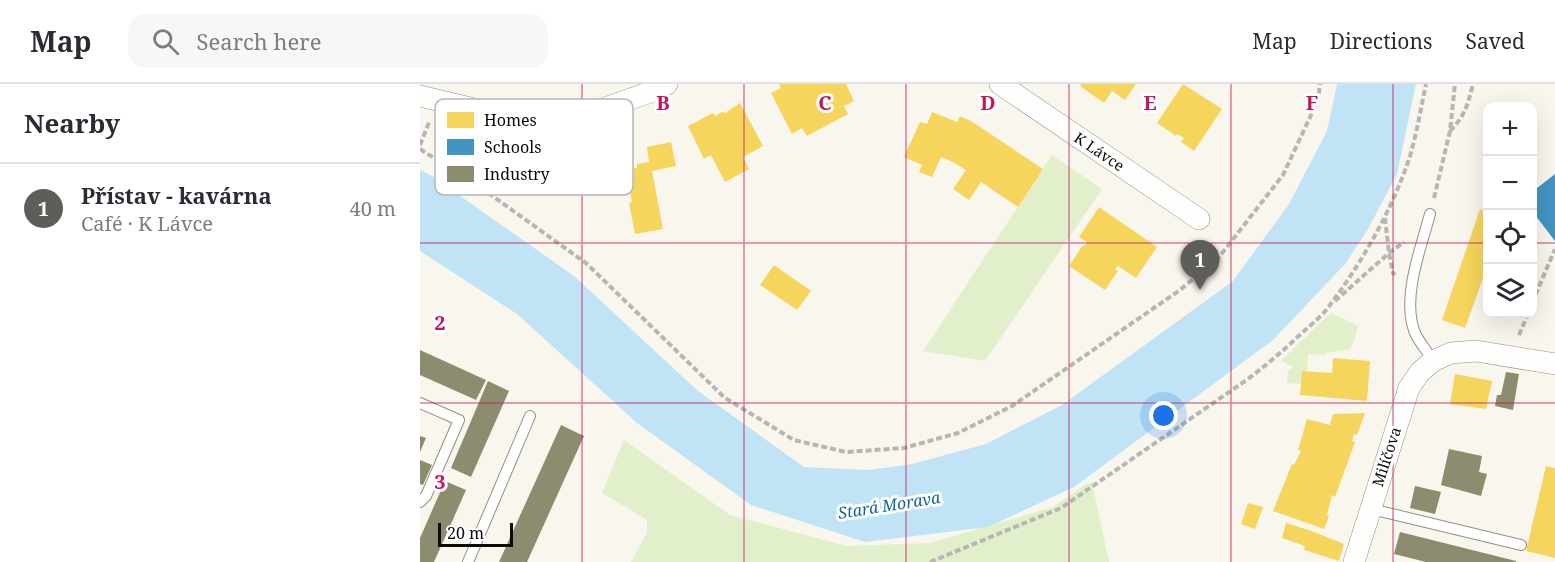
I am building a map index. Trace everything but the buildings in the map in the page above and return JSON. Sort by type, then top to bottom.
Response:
[{"type":"street","points":[[631,99],[667,84]]},
{"type":"street","name":"K Lávce","points":[[1000,84],[1198,219]]},
{"type":"street","points":[[420,96],[435,100]]},
{"type":"street","points":[[1433,361],[1451,353],[1476,351],[1555,364]]},
{"type":"street","name":"Milíčova","points":[[1354,562],[1409,388],[1420,372],[1433,361]]},
{"type":"lane","points":[[1430,214],[1413,276],[1411,310],[1415,333],[1433,361]]},
{"type":"lane","points":[[420,403],[459,420],[426,496],[420,502]]},
{"type":"lane","points":[[468,562],[530,416]]},
{"type":"lane","points":[[1371,509],[1521,545]]},
{"type":"path","points":[[491,195],[586,263],[725,398],[794,440],[846,452],[904,447],[958,433],[1012,406],[1180,290],[1220,256],[1283,175],[1318,100],[1320,84]]},
{"type":"path","points":[[1329,306],[1366,251],[1385,217],[1410,156],[1426,84]]},
{"type":"path","points":[[1430,214],[1450,131],[1455,84]]},
{"type":"path","points":[[1450,131],[1460,120],[1466,108],[1473,84]]},
{"type":"path","points":[[428,125],[420,147],[435,157]]},
{"type":"path","points":[[1385,217],[1393,273],[1412,287]]},
{"type":"path","points":[[930,562],[1061,508],[1248,379],[1278,356],[1329,306],[1389,253],[1412,236],[1425,232]]},
{"type":"path","points":[[1537,293],[1555,249]]},
{"type":"path","points":[[1518,338],[1526,318]]},
{"type":"green space","points":[[1052,155],[1102,189],[985,361],[923,351]]},
{"type":"green space","points":[[1332,313],[1358,326],[1350,349],[1325,353],[1325,355],[1308,354],[1307,371],[1302,371],[1301,384],[1287,383],[1288,371],[1293,367],[1281,361]]},
{"type":"green space","points":[[624,440],[730,515],[847,546],[930,543],[1053,507],[1092,482],[1109,562],[631,562],[647,533],[647,520],[602,493]]},
{"type":"water","name":"Stará Morava","points":[[1337,84],[1416,84],[1397,174],[1368,229],[1346,263],[1273,340],[1074,487],[988,527],[865,542],[751,505],[637,423],[517,314],[420,251],[420,170],[435,178],[435,195],[459,195],[574,276],[698,391],[804,467],[869,470],[912,464],[986,444],[1062,405],[1233,281],[1289,204],[1327,131]]},
{"type":"place","name":"Přístav - kavárna","points":[[1200,290]]}]
